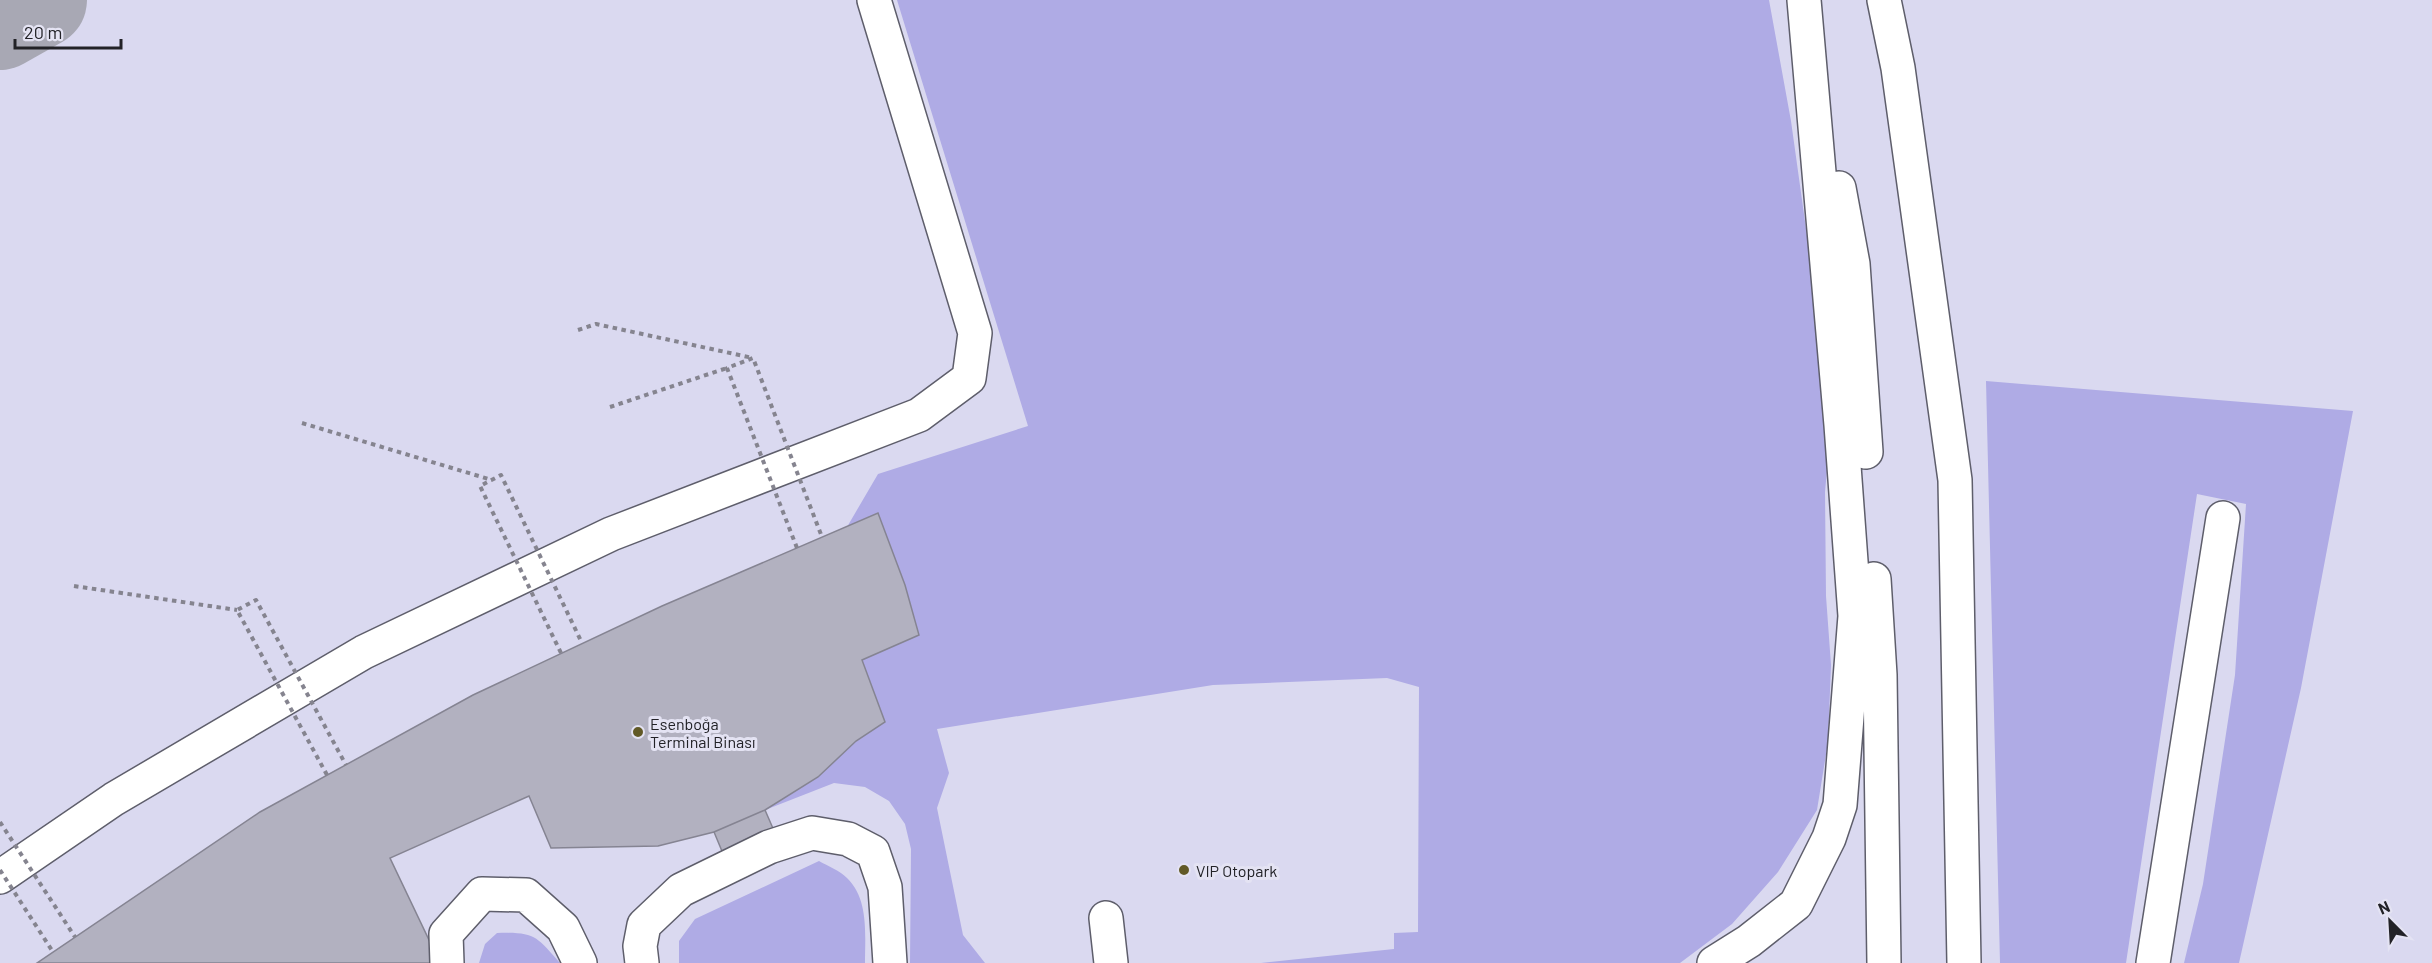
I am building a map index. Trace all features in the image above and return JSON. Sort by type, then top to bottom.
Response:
[{"type":"street","points":[[0,877],[114,799],[364,652],[611,534],[919,415],[969,378],[975,333],[874,0]]},
{"type":"street","points":[[1714,963],[1796,904],[1828,838],[1840,806],[1855,616],[1841,425],[1804,0]]},
{"type":"street","points":[[1804,0],[1853,264],[1880,675],[1884,963]]},
{"type":"street","points":[[1884,0],[1898,68],[1955,480],[1964,963]]},
{"type":"street","points":[[2153,963],[2223,518]]},
{"type":"street","points":[[642,963],[640,946],[644,925],[681,891],[769,848],[812,833],[848,839],[873,852],[885,887],[890,963]]},
{"type":"street","points":[[447,963],[446,934],[482,894],[526,895],[563,928],[580,963]]},
{"type":"street","points":[[1106,918],[1111,963]]},
{"type":"path","points":[[578,330],[596,324],[753,357]]},
{"type":"path","points":[[610,406],[727,368],[753,357]]},
{"type":"path","points":[[753,357],[822,537]]},
{"type":"path","points":[[727,368],[797,548]]},
{"type":"path","points":[[302,423],[492,480]]},
{"type":"path","points":[[561,653],[480,486],[501,476],[582,644]]},
{"type":"path","points":[[74,586],[237,610],[256,600],[346,765]]},
{"type":"path","points":[[237,610],[327,775]]},
{"type":"path","points":[[0,822],[75,937]]},
{"type":"path","points":[[0,870],[53,952]]},
{"type":"shaded area","points":[[0,0],[2432,0],[2432,963],[0,963]]},
{"type":"shaded area","points":[[897,0],[1769,0],[1791,121],[1832,415],[1825,492],[1826,596],[1831,665],[1828,742],[1817,810],[1778,872],[1732,924],[1680,963],[1261,963],[1394,949],[1394,933],[1418,932],[1419,687],[1387,678],[1213,685],[937,729],[949,773],[937,808],[963,935],[985,963],[910,963],[911,849],[905,824],[889,801],[865,787],[834,783],[765,810],[818,777],[856,741],[885,722],[862,660],[905,585],[878,514],[847,527],[878,474],[1028,426]]},
{"type":"shaded area","points":[[1986,381],[2353,411],[2301,688],[2239,963],[2184,963],[2203,884],[2235,675],[2246,504],[2197,494],[2126,963],[2000,963]]},
{"type":"shaded area","points":[[819,861],[844,875],[859,896],[865,929],[865,963],[679,963],[679,941],[695,919]]},
{"type":"shaded area","points":[[497,933],[520,933],[534,938],[540,941],[560,963],[479,963],[485,944]]},
{"type":"building","name":"Esenboğa Terminal Binası","points":[[878,513],[905,585],[919,635],[862,660],[885,722],[856,741],[818,777],[765,810],[714,832],[658,846],[551,848],[529,796],[390,858],[440,963],[37,963],[260,812],[473,695],[662,606]]},
{"type":"building","points":[[765,810],[775,833],[724,856],[714,832]]},
{"type":"taxiway","points":[[0,22],[39,0]]},
{"type":"place","name":"Esenboğa Terminal Binası","points":[[638,732]]},
{"type":"place","name":"VIP Otopark","points":[[1184,870]]}]
